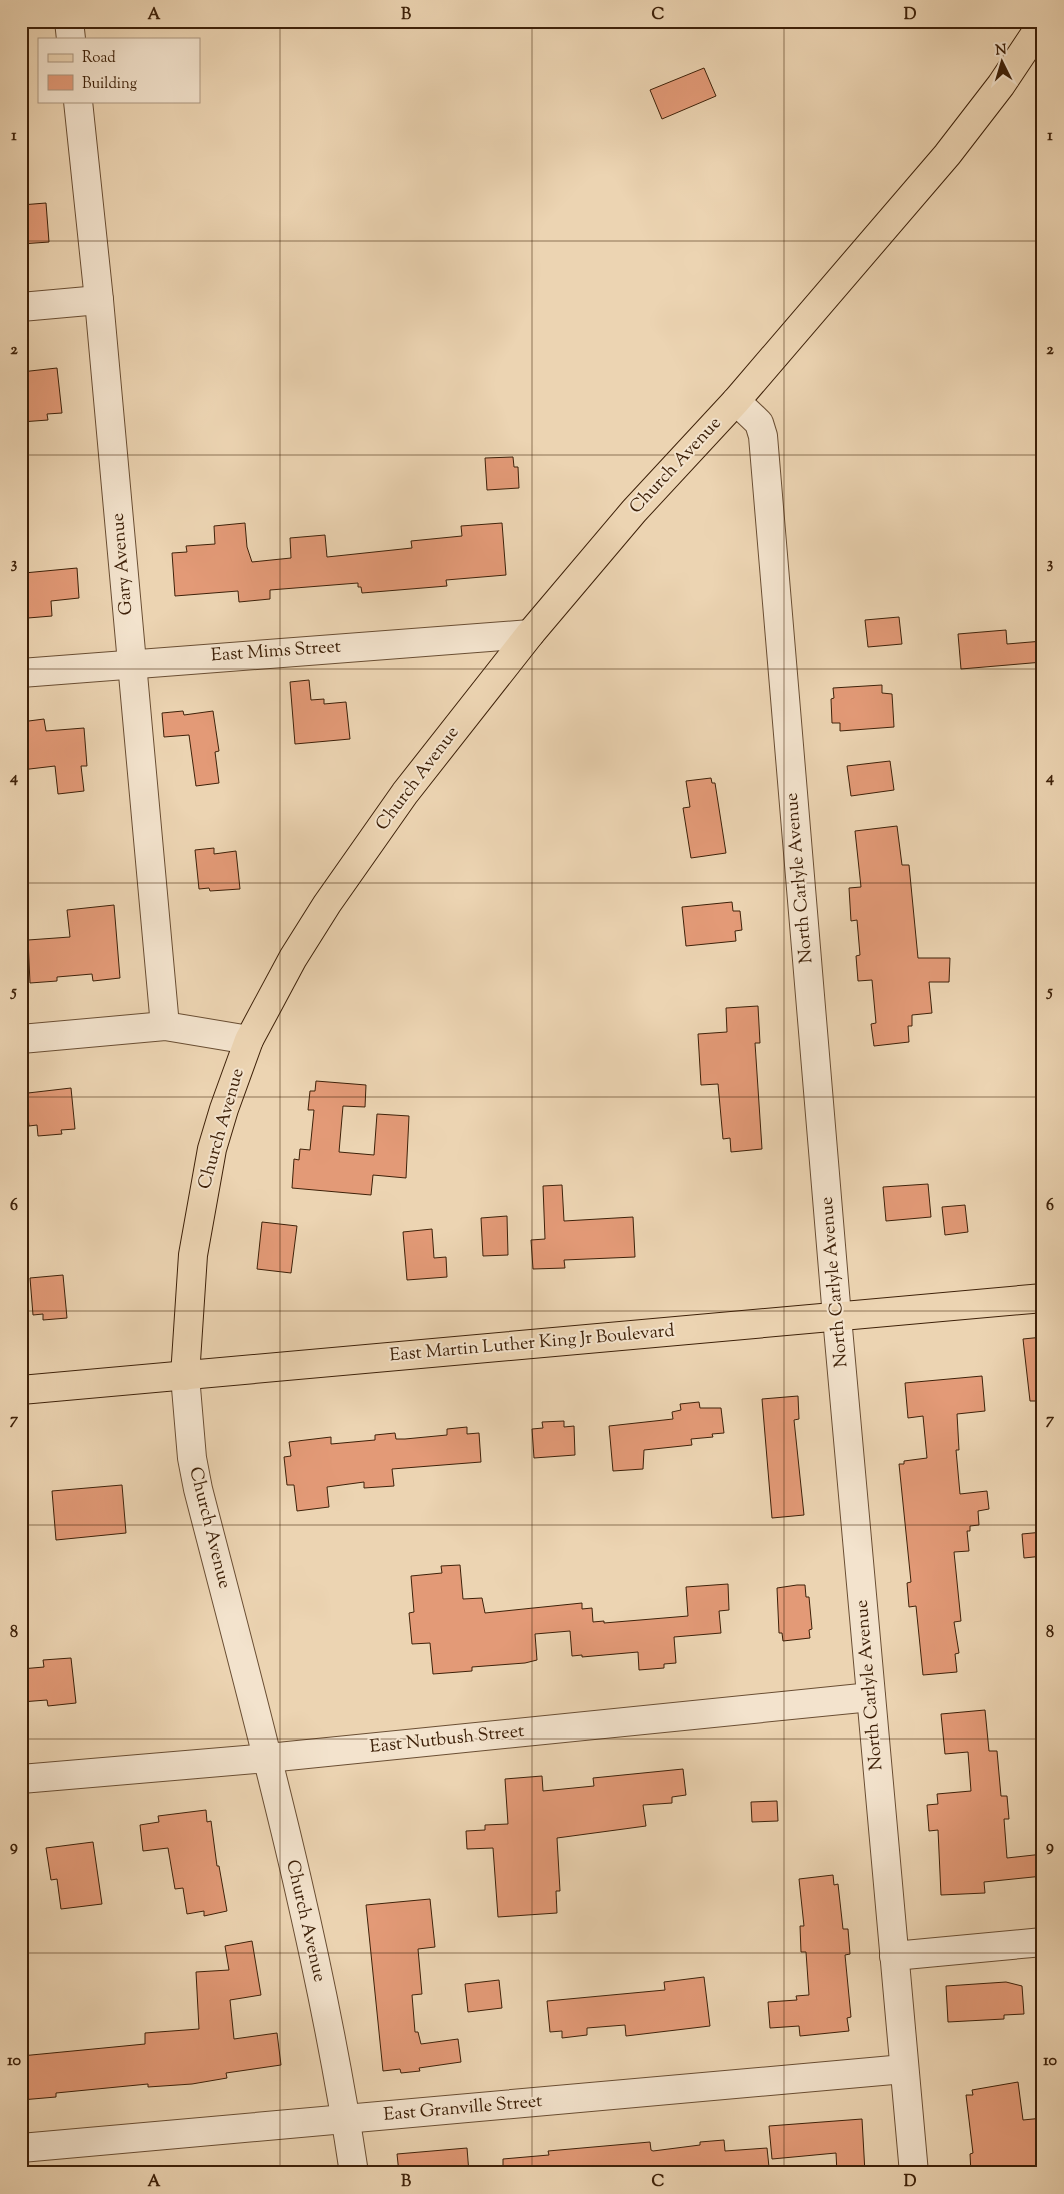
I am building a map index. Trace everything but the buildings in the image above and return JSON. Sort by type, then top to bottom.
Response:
[{"type":"main road","name":"Church Avenue","points":[[185,1376],[194,1255],[201,1204],[224,1109],[249,1040],[293,958],[332,897],[405,793],[530,634],[634,510],[736,401],[903,206],[980,114],[1043,22]]},
{"type":"main road","name":"East Martin Luther King Jr Boulevard","points":[[21,1390],[1043,1298]]},
{"type":"street","points":[[69,21],[71,38]]},
{"type":"street","name":"Gary Avenue","points":[[78,102],[99,300],[165,1026]]},
{"type":"street","points":[[21,307],[99,300]]},
{"type":"street","name":"North Carlyle Avenue","points":[[736,401],[759,423],[763,436],[871,1697],[914,2173]]},
{"type":"street","name":"East Mims Street","points":[[21,672],[530,634]]},
{"type":"street","points":[[21,1039],[165,1026],[249,1040]]},
{"type":"street","name":"Church Avenue","points":[[185,1376],[192,1458],[198,1489],[268,1758],[321,1990],[346,2119],[354,2173]]},
{"type":"street","name":"East Nutbush Street","points":[[21,1779],[268,1758],[871,1697]]},
{"type":"street","points":[[894,1956],[1043,1942]]},
{"type":"street","name":"East Granville Street","points":[[21,2148],[904,2069]]}]
